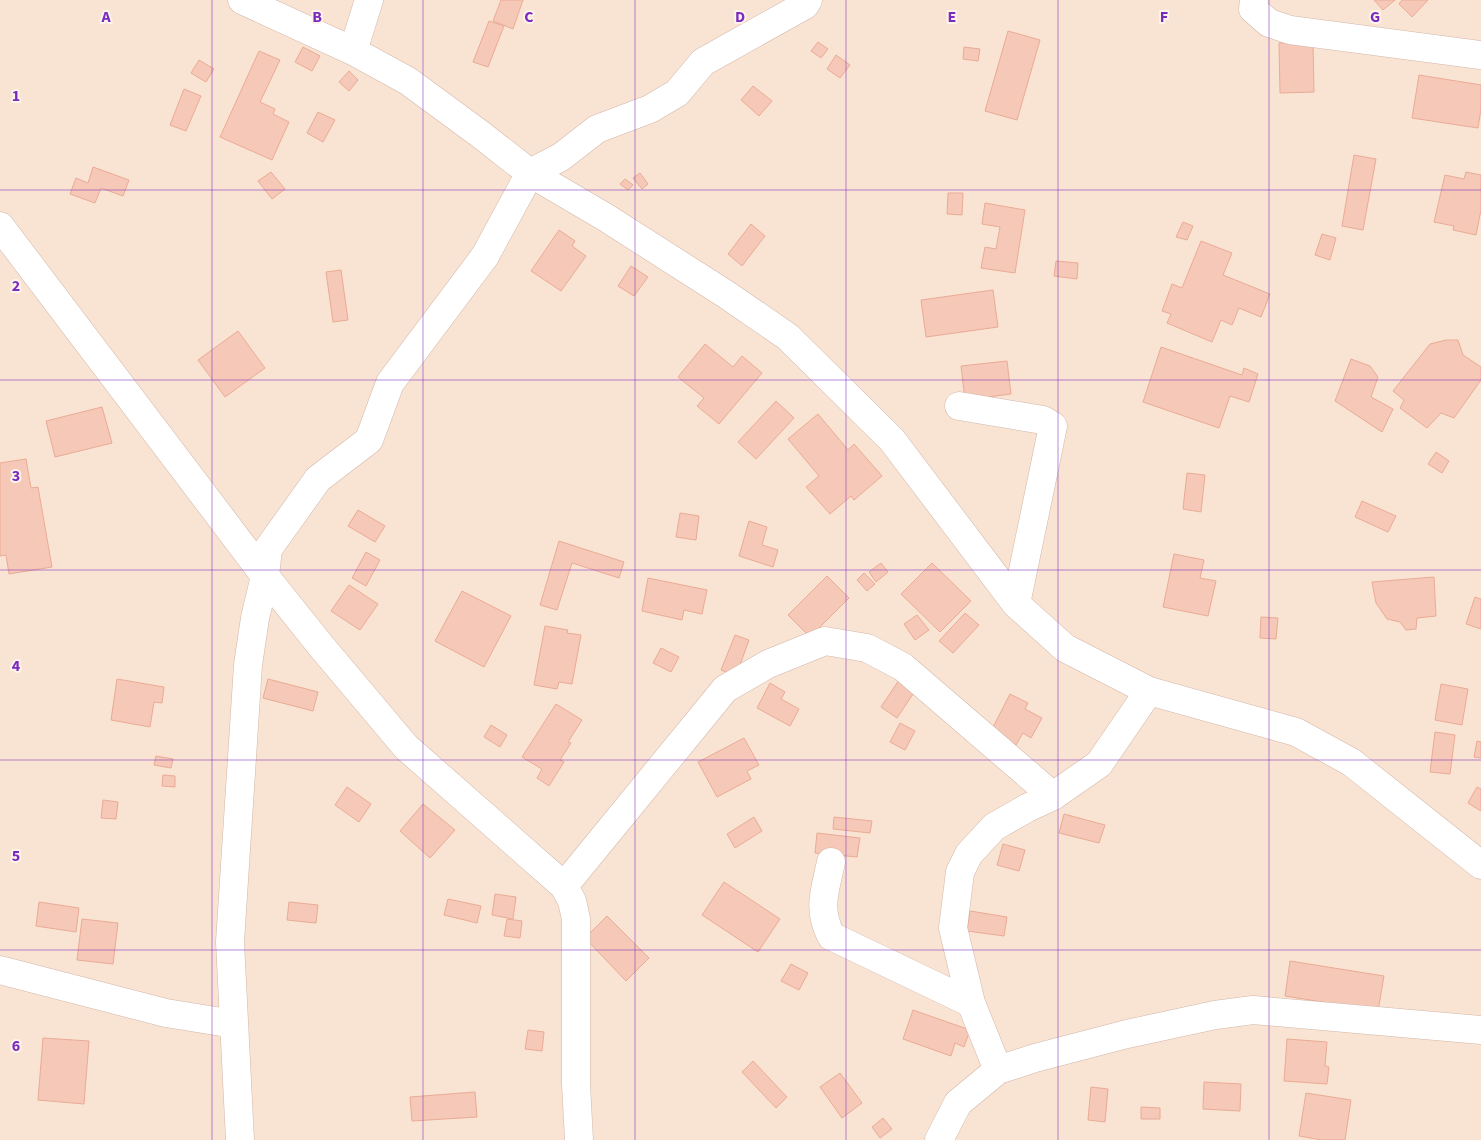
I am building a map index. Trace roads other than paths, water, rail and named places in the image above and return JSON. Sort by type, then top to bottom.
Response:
[{"type":"street","points":[[242,0],[353,51],[408,81],[530,173],[605,217],[727,295],[788,337],[892,440],[1016,604],[1065,648],[1149,691],[1296,732],[1351,762],[1481,865]]},
{"type":"street","points":[[353,51],[369,0]]},
{"type":"street","points":[[240,1140],[230,942],[248,665],[255,618],[265,576],[268,549],[318,479],[369,440],[390,383],[485,256],[530,173],[561,157],[597,129],[650,109],[677,93],[703,62],[764,29],[805,4],[808,0]]},
{"type":"street","points":[[1254,0],[1253,9],[1269,23],[1290,30],[1481,55]]},
{"type":"street","points":[[0,226],[265,576],[406,747],[564,886],[572,901],[576,919],[576,1084],[579,1140]]},
{"type":"street","points":[[960,406],[1043,420],[1053,426],[1016,604]]},
{"type":"street","points":[[564,886],[725,689],[768,664],[825,641],[867,648],[903,667],[1053,796]]},
{"type":"street","points":[[998,1070],[971,1003],[953,928],[960,872],[969,854],[994,827],[1026,808],[1053,796],[1099,764],[1149,691]]},
{"type":"street","points":[[831,862],[822,905],[825,923],[831,936],[971,1003]]},
{"type":"street","points":[[0,970],[166,1013],[234,1024]]},
{"type":"street","points":[[939,1140],[958,1103],[998,1070],[1035,1058],[1127,1034],[1215,1015],[1253,1010],[1481,1030]]}]
